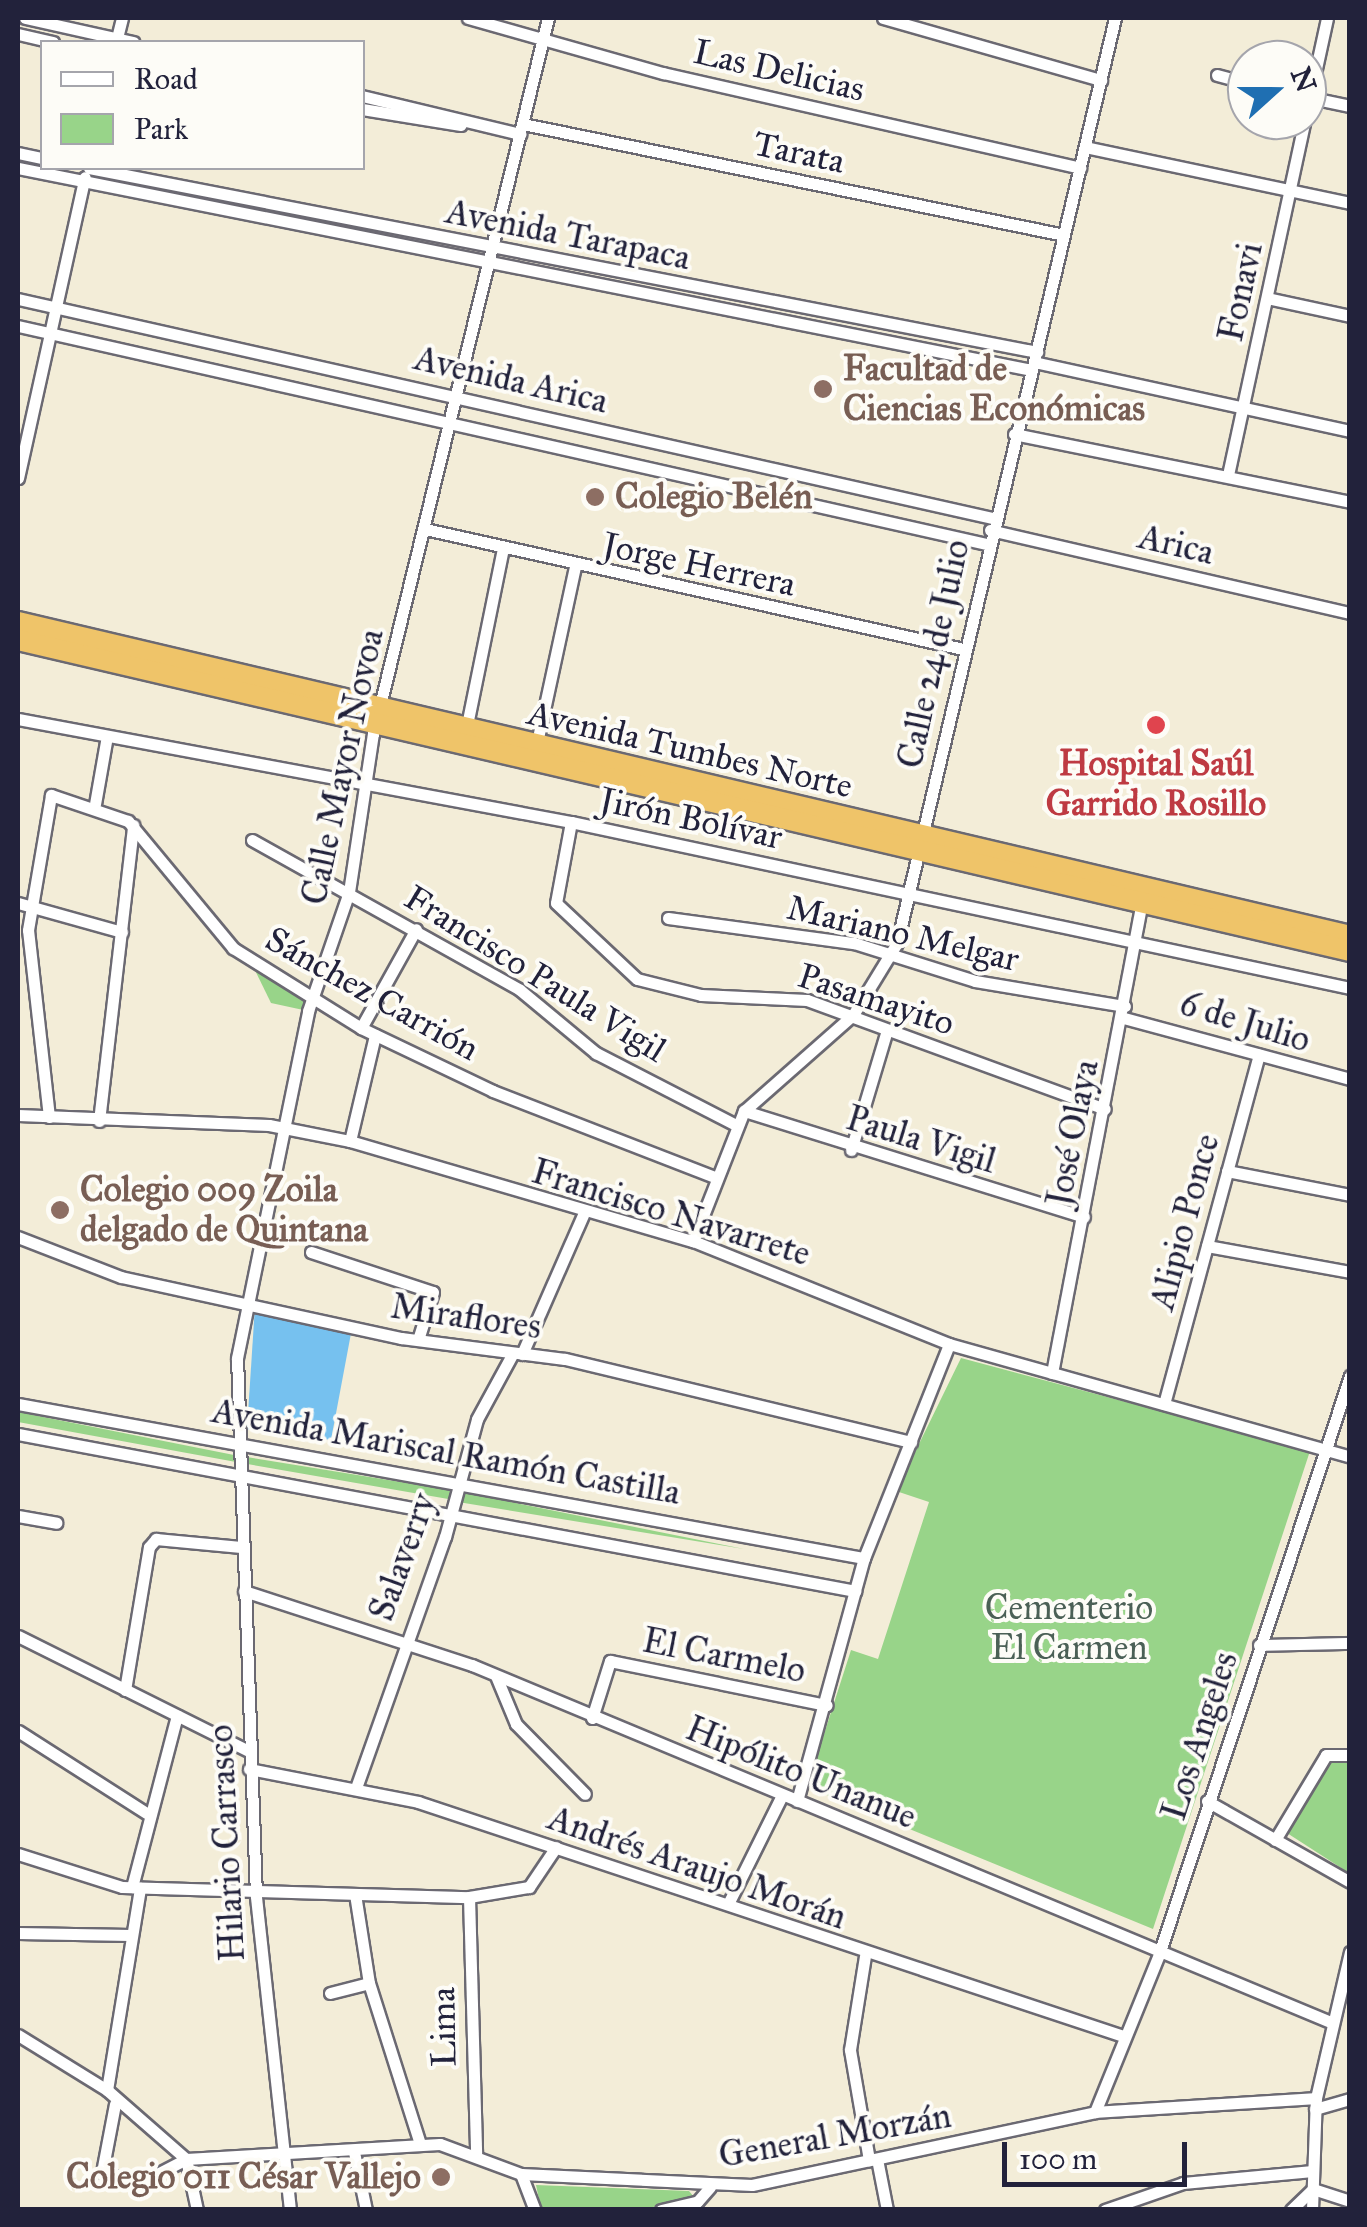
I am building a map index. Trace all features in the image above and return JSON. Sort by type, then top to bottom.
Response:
[{"type":"highway","name":"Avenida Tumbes Norte","points":[[18,622],[378,717],[466,730],[1350,951]]},
{"type":"highway","name":"Avenida Tumbes Norte","points":[[18,640],[378,717],[918,844],[1350,936]]},
{"type":"street","points":[[24,18],[112,40]]},
{"type":"street","name":"Las Delicias","points":[[468,18],[543,41],[1080,168]]},
{"type":"street","name":"Calle Mayor Novoa","points":[[237,1473],[234,1442],[248,1304],[285,1127],[313,999],[349,892],[363,781],[548,18]]},
{"type":"street","points":[[883,18],[1101,80]]},
{"type":"street","name":"Calle 24 de Julio","points":[[693,1241],[744,1111],[853,1015],[892,957],[989,531],[1116,18]]},
{"type":"street","points":[[18,34],[44,40]]},
{"type":"street","points":[[1217,75],[1227,77]]},
{"type":"street","points":[[365,97],[485,127]]},
{"type":"street","points":[[365,109],[522,129]]},
{"type":"street","name":"Tarata","points":[[522,129],[1064,235]]},
{"type":"street","name":"Fonavi","points":[[1228,476],[1301,140]]},
{"type":"street","points":[[1085,148],[1350,203]]},
{"type":"street","points":[[18,168],[488,265],[1034,361],[1350,431]]},
{"type":"street","points":[[18,478],[19,454],[87,170]]},
{"type":"street","name":"Avenida Tarapaca","points":[[98,170],[1034,361]]},
{"type":"street","points":[[1267,298],[1350,316]]},
{"type":"street","name":"Avenida Arica","points":[[18,299],[459,396],[989,531]]},
{"type":"street","points":[[18,326],[989,531]]},
{"type":"street","points":[[1014,434],[1350,502]]},
{"type":"street","name":"Jorge Herrera","points":[[425,529],[575,566],[963,649]]},
{"type":"street","name":"Arica","points":[[989,531],[1350,613]]},
{"type":"street","points":[[466,730],[503,548]]},
{"type":"street","points":[[536,748],[575,566]]},
{"type":"street","name":"Jirón Bolívar","points":[[18,719],[571,822],[1350,988]]},
{"type":"street","points":[[95,804],[107,736]]},
{"type":"street","name":"Sánchez Carrión","points":[[24,904],[51,794],[95,804],[133,825],[233,948],[361,1028],[715,1177]]},
{"type":"street","name":"Pasamayito","points":[[571,822],[556,903],[637,980],[702,995],[792,996],[1105,1109]]},
{"type":"street","points":[[99,1121],[133,825]]},
{"type":"street","name":"Francisco Paula Vigil","points":[[252,840],[520,990],[596,1053],[736,1125]]},
{"type":"street","name":"José Olaya","points":[[1052,1374],[1142,902]]},
{"type":"street","points":[[49,1118],[24,904],[122,932]]},
{"type":"street","name":"Mariano Melgar","points":[[668,918],[854,943],[892,957],[1124,1012]]},
{"type":"street","points":[[361,1028],[416,929]]},
{"type":"street","name":"6 de Julio","points":[[1124,1012],[1350,1080]]},
{"type":"street","points":[[851,1150],[886,1030]]},
{"type":"street","points":[[350,1141],[376,1035]]},
{"type":"street","name":"Alipio Ponce","points":[[1164,1404],[1259,1055]]},
{"type":"street","name":"Paula Vigil","points":[[744,1111],[851,1150],[1084,1217]]},
{"type":"street","name":"Francisco Navarrete","points":[[18,1115],[285,1127],[350,1141],[583,1215],[693,1241],[949,1344],[1350,1457]]},
{"type":"street","points":[[1227,1171],[1350,1195]]},
{"type":"street","name":"Salaverry","points":[[356,1785],[403,1641],[452,1510],[484,1401],[518,1354],[583,1215]]},
{"type":"street","name":"Miraflores","points":[[18,1238],[122,1277],[418,1340],[518,1354],[911,1442]]},
{"type":"street","points":[[1207,1246],[1350,1272]]},
{"type":"street","points":[[310,1252],[432,1292],[418,1340]]},
{"type":"street","points":[[797,1801],[827,1705],[864,1558],[949,1344]]},
{"type":"street","name":"Los Angeles","points":[[1096,2112],[1123,2036],[1159,1954],[1350,1376]]},
{"type":"street","name":"Avenida Mariscal Ramón Castilla","points":[[18,1404],[864,1558]]},
{"type":"street","name":"Avenida Mariscal Ramón Castilla","points":[[18,1434],[452,1510],[855,1591]]},
{"type":"street","name":"Hilario Carrasco","points":[[237,1473],[256,1896],[281,2158],[290,2210]]},
{"type":"street","points":[[18,1516],[56,1522]]},
{"type":"street","points":[[125,1690],[149,1547],[156,1539],[242,1546]]},
{"type":"street","name":"Hipólito Unanue","points":[[244,1592],[403,1641],[496,1676],[1332,2023]]},
{"type":"street","points":[[18,1636],[248,1751]]},
{"type":"street","points":[[1259,1644],[1350,1643]]},
{"type":"street","name":"El Carmelo","points":[[592,1718],[610,1662],[827,1705]]},
{"type":"street","points":[[496,1676],[516,1724],[586,1794]]},
{"type":"street","points":[[107,2090],[122,2038],[146,1813],[176,1716]]},
{"type":"street","points":[[18,1732],[146,1813]]},
{"type":"street","points":[[1276,1840],[1326,1755],[1350,1755]]},
{"type":"street","name":"Andrés Araujo Morán","points":[[250,1769],[356,1785],[728,1904],[865,1956],[1123,2036]]},
{"type":"street","points":[[728,1904],[782,1795]]},
{"type":"street","points":[[1207,1801],[1350,1882]]},
{"type":"street","points":[[18,1854],[136,1888],[256,1896],[469,1896],[529,1887],[556,1848]]},
{"type":"street","points":[[355,1894],[370,1983],[420,2144]]},
{"type":"street","name":"Lima","points":[[469,1896],[476,2155]]},
{"type":"street","points":[[18,1933],[130,1935]]},
{"type":"street","points":[[1312,2210],[1316,2103],[1350,1952]]},
{"type":"street","points":[[865,1956],[850,2050],[888,2210]]},
{"type":"street","points":[[330,1992],[370,1983]]},
{"type":"street","points":[[18,2034],[107,2090],[115,2104],[186,2159],[197,2210]]},
{"type":"street","name":"General Morzán","points":[[186,2159],[281,2158],[420,2144],[476,2155],[521,2174],[710,2187],[873,2159],[1096,2112],[1350,2100]]},
{"type":"street","points":[[115,2104],[102,2172],[138,2184],[186,2159]]},
{"type":"street","points":[[354,2152],[366,2210]]},
{"type":"street","points":[[1105,2210],[1183,2183],[1312,2172]]},
{"type":"street","points":[[521,2174],[535,2210]]},
{"type":"street","points":[[661,2210],[696,2202],[710,2187]]},
{"type":"street","points":[[1313,2189],[1350,2201]]},
{"type":"street","points":[[1291,2210],[1313,2189]]},
{"type":"green space","points":[[251,962],[313,999],[308,1011],[271,1003]]},
{"type":"green space","name":"Cementerio El Carmen","points":[[961,1358],[1310,1451],[1153,1929],[807,1787],[851,1650],[878,1659],[929,1502],[896,1491]]},
{"type":"green space","points":[[18,1412],[234,1455],[456,1491],[454,1500],[236,1462],[18,1422]]},
{"type":"green space","points":[[461,1492],[744,1549],[458,1502]]},
{"type":"green space","points":[[1349,1757],[1349,1873],[1287,1833],[1332,1759]]},
{"type":"green space","points":[[536,2185],[689,2191],[694,2197],[645,2209],[541,2209]]},
{"type":"water","points":[[255,1306],[352,1328],[331,1440],[247,1429]]},
{"type":"place","name":"Facultad de Ciencias Económicas","points":[[823,389]]},
{"type":"place","name":"Colegio Belén","points":[[595,497]]},
{"type":"place","name":"Hospital Saúl Garrido Rosillo","points":[[1156,725]]},
{"type":"place","name":"Colegio 009 Zoila delgado de Quintana","points":[[60,1210]]},
{"type":"place","name":"Colegio 011 César Vallejo","points":[[441,2177]]}]
